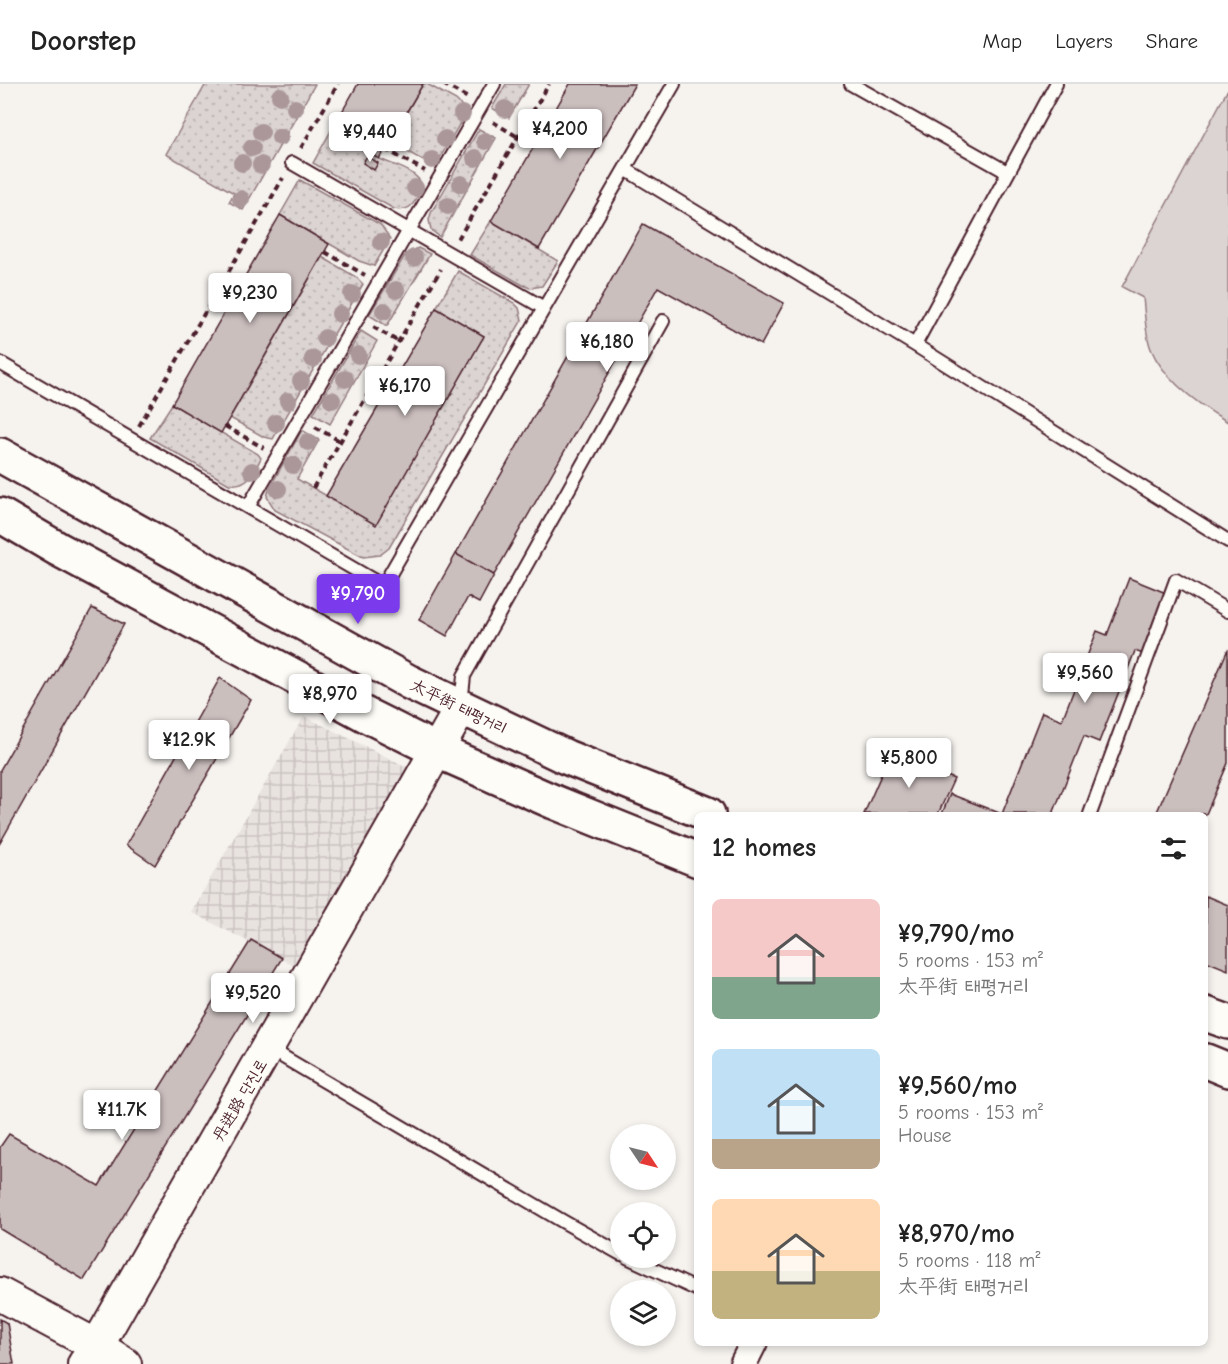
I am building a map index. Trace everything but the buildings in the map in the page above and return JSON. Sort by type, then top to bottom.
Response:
[{"type":"main road","name":"太平街 태평거리","points":[[0,455],[398,676],[461,708],[566,757],[703,812]]},
{"type":"main road","points":[[0,515],[58,549],[366,715],[438,751],[554,802],[694,858]]},
{"type":"main road","points":[[1208,1015],[1228,1022]]},
{"type":"main road","points":[[1208,1062],[1228,1070]]},
{"type":"street","name":"丹进路 단진로","points":[[91,1355],[461,708]]},
{"type":"street","points":[[0,1294],[91,1355],[126,1364]]},
{"type":"street","points":[[743,1364],[752,1346]]},
{"type":"lane","points":[[248,507],[494,84]]},
{"type":"lane","points":[[0,363],[383,586],[674,84]]},
{"type":"lane","points":[[851,84],[1008,172]]},
{"type":"lane","points":[[915,345],[1056,84]]},
{"type":"lane","points":[[292,163],[544,308]]},
{"type":"lane","points":[[625,169],[915,345],[1228,541]]},
{"type":"lane","points":[[461,708],[464,676],[663,321]]},
{"type":"lane","points":[[1091,812],[1176,580],[1228,611]]},
{"type":"lane","points":[[268,1048],[610,1248]]},
{"type":"lane","points":[[651,1268],[694,1288]]},
{"type":"path","points":[[131,439],[338,84]]},
{"type":"path","points":[[443,84],[518,137]]},
{"type":"path","points":[[313,488],[549,84]]},
{"type":"path","points":[[386,149],[439,179]]},
{"type":"path","points":[[325,252],[379,282]]},
{"type":"path","points":[[358,318],[399,342]]},
{"type":"path","points":[[300,418],[340,441]]},
{"type":"path","points":[[225,426],[278,456]]},
{"type":"shaded area","points":[[206,84],[315,84],[243,210],[229,202],[234,193],[166,154]]},
{"type":"shaded area","points":[[423,84],[456,100],[467,111],[437,163],[424,161],[390,142]]},
{"type":"shaded area","points":[[506,84],[529,84],[509,118],[492,108]]},
{"type":"shaded area","points":[[1228,89],[1228,422],[1194,400],[1164,371],[1149,343],[1143,298],[1122,287]]},
{"type":"shaded area","points":[[479,129],[496,138],[440,237],[431,230],[429,220],[431,213]]},
{"type":"shaded area","points":[[331,131],[367,153],[415,176],[423,186],[413,204],[405,209],[394,209],[313,163]]},
{"type":"shaded area","points":[[300,180],[381,225],[390,239],[374,266],[359,261],[280,215]]},
{"type":"shaded area","points":[[491,221],[558,261],[542,286],[530,288],[523,285],[470,255]]},
{"type":"shaded area","points":[[418,248],[430,254],[387,326],[369,315],[404,257],[408,252]]},
{"type":"shaded area","points":[[322,257],[356,277],[363,284],[273,439],[264,437],[230,418]]},
{"type":"shaded area","points":[[458,271],[514,303],[519,308],[522,320],[389,548],[380,555],[363,557],[275,510],[267,497],[269,489],[302,430],[319,440],[297,479],[376,524],[484,336],[436,308]]},
{"type":"shaded area","points":[[361,331],[377,341],[330,424],[313,414]]},
{"type":"shaded area","points":[[172,404],[258,454],[261,458],[250,477],[241,483],[229,484],[150,438]]},
{"type":"shaded area","points":[[304,716],[411,769],[302,970],[191,912]]}]
